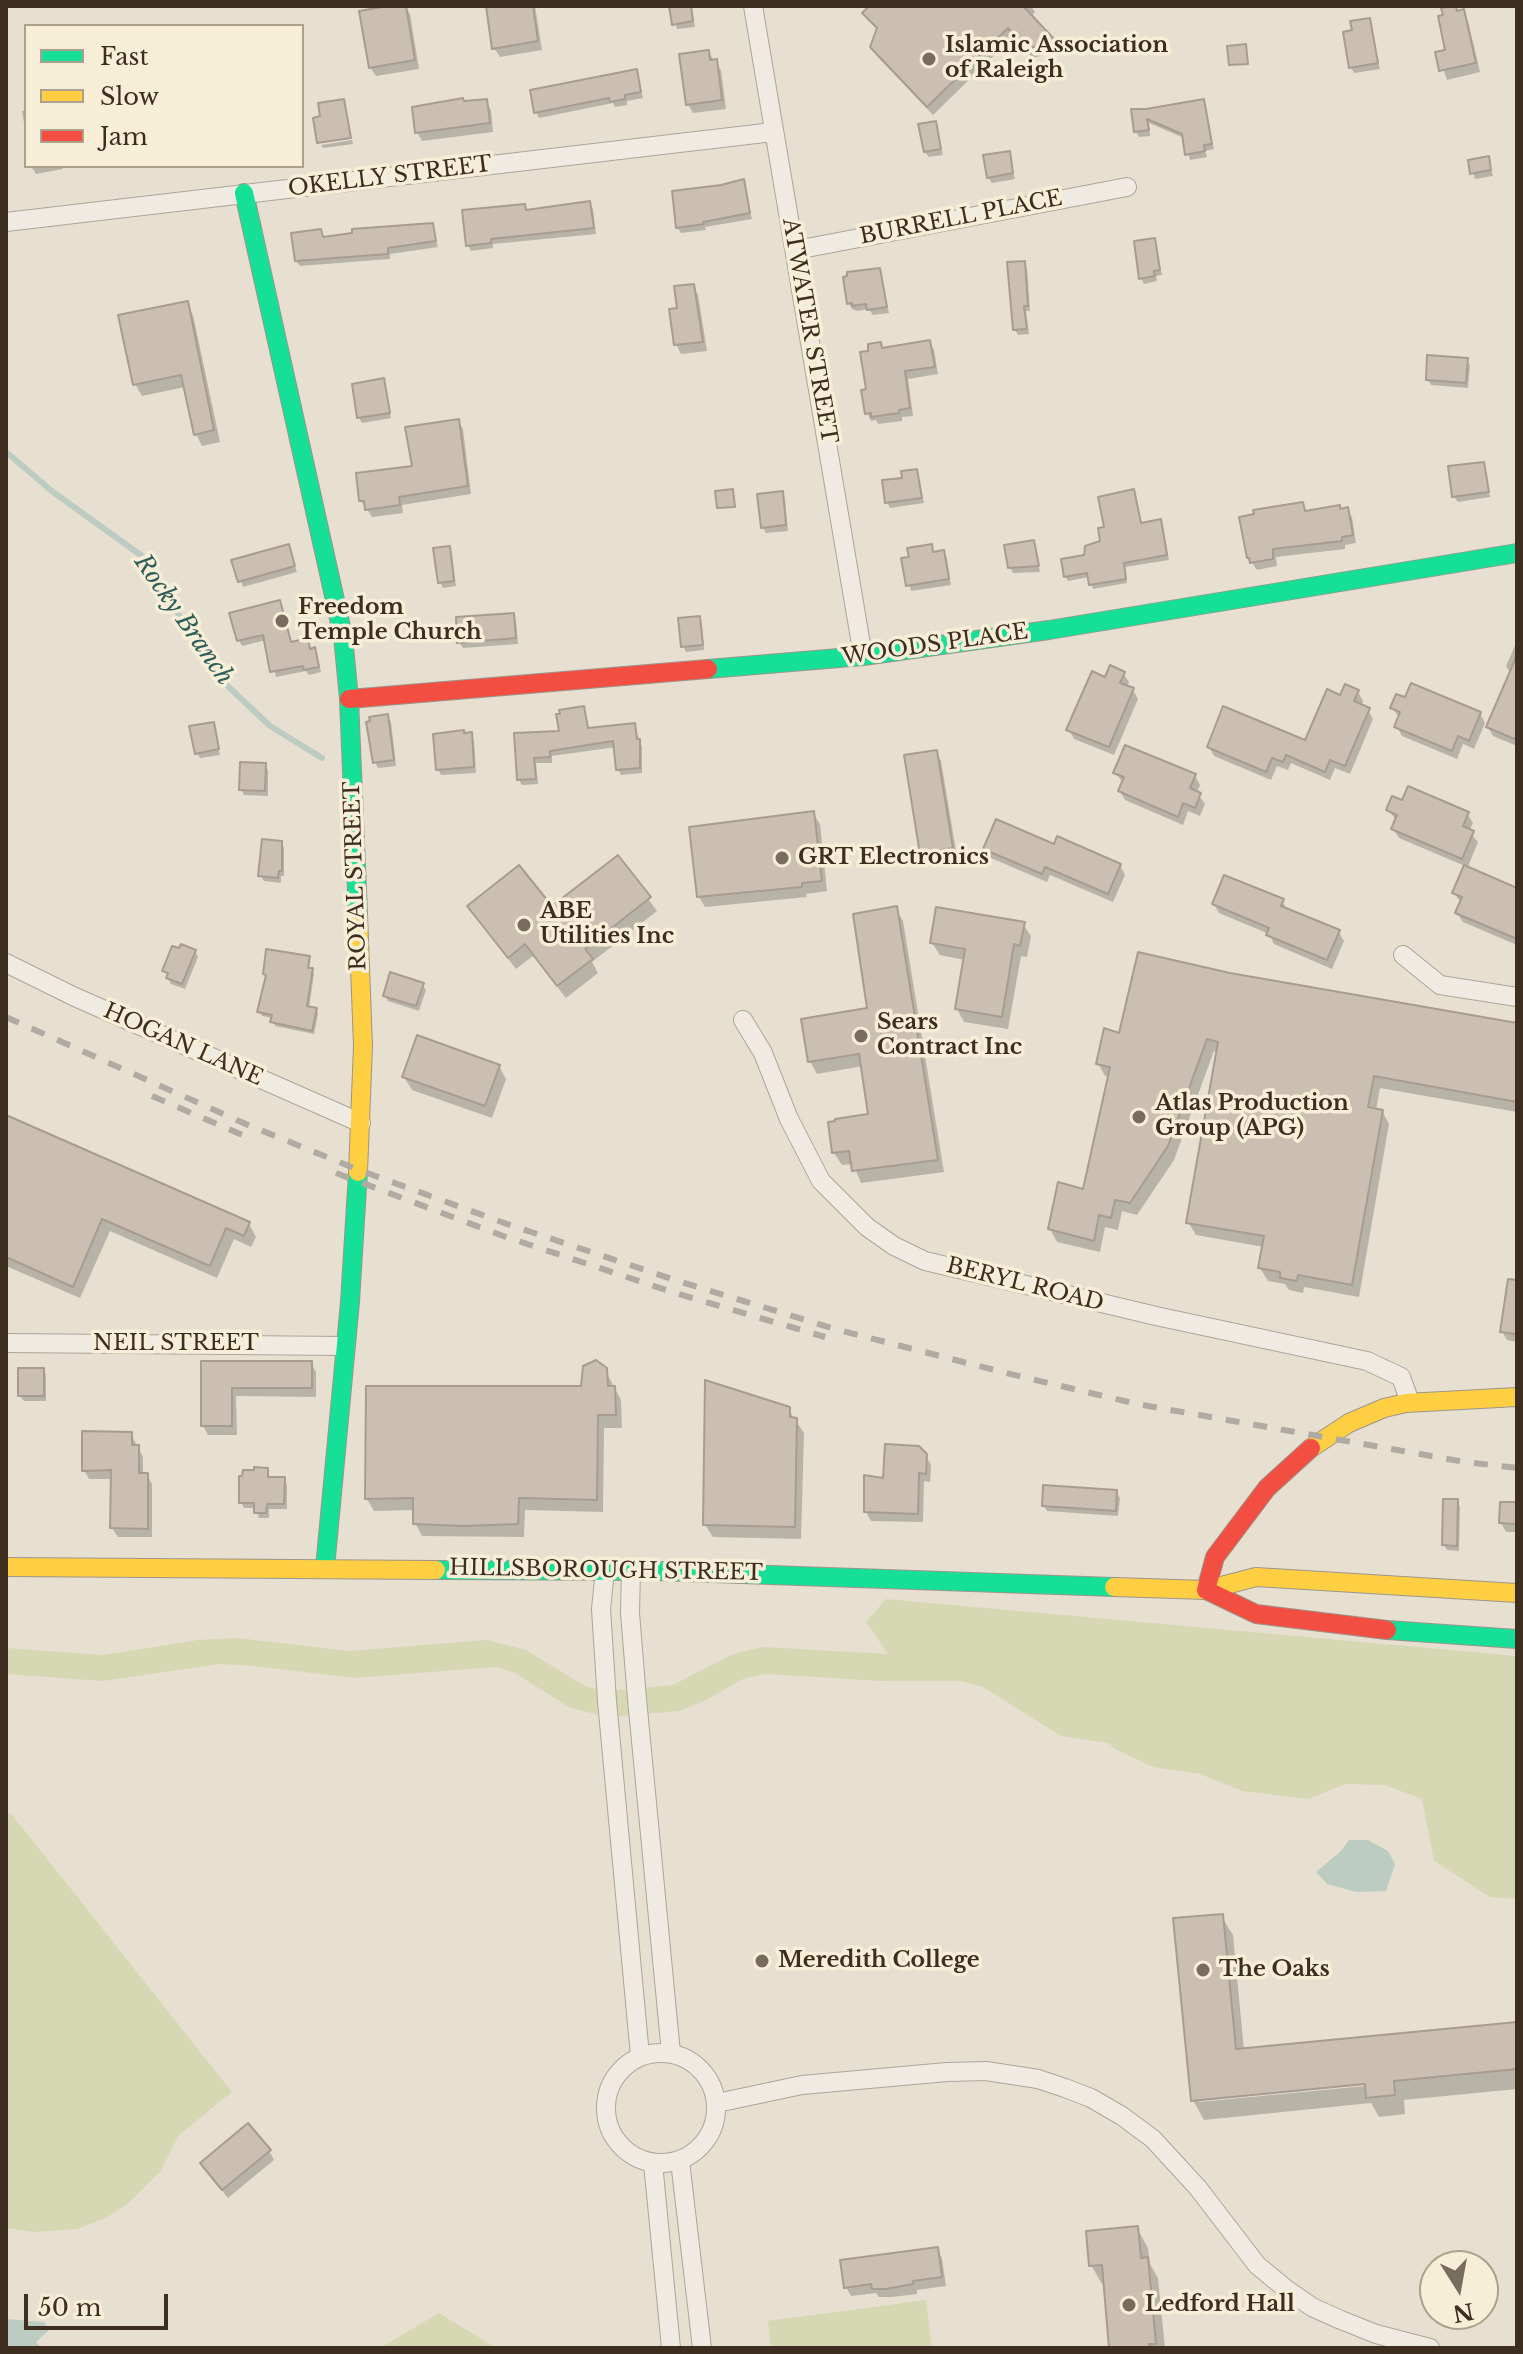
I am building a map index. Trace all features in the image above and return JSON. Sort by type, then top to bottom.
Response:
[{"type":"street","name":"ATWATER STREET","points":[[753,6],[863,656]]},
{"type":"street","name":"OKELLY STREET","points":[[6,222],[773,132]]},
{"type":"street","name":"BURRELL PLACE","points":[[796,250],[1127,187]]},
{"type":"street","name":"ROYAL STREET","points":[[244,193],[343,636],[349,699],[363,1046],[361,1123],[346,1346],[325,1568]]},
{"type":"street","name":"WOODS PLACE","points":[[349,699],[863,656],[1049,630],[1517,553]]},
{"type":"street","points":[[1403,955],[1440,985],[1517,997]]},
{"type":"street","name":"HOGAN LANE","points":[[6,963],[75,997],[361,1123]]},
{"type":"street","name":"BERYL ROAD","points":[[743,1020],[763,1053],[789,1119],[821,1181],[867,1227],[894,1246],[925,1261],[1156,1316],[1367,1361],[1401,1377],[1410,1402]]},
{"type":"street","name":"NEIL STREET","points":[[6,1343],[346,1346]]},
{"type":"street","points":[[1206,1590],[1206,1579],[1215,1557],[1267,1488],[1289,1466],[1349,1423],[1384,1408],[1410,1402],[1517,1397]]},
{"type":"street","name":"HILLSBOROUGH STREET","points":[[6,1567],[631,1570],[1206,1590],[1256,1577],[1517,1593]]},
{"type":"street","points":[[605,1570],[601,1609],[607,1701],[640,2056]]},
{"type":"street","points":[[631,1570],[630,1613],[671,2053]]},
{"type":"street","name":"HILLSBOROUGH STREET","points":[[1206,1590],[1256,1614],[1407,1633],[1517,1639]]},
{"type":"street","points":[[634,1975],[664,1972]]},
{"type":"street","points":[[671,2053],[688,2060],[702,2071],[712,2085],[717,2103],[715,2121],[708,2138],[696,2152],[680,2161],[653,2163],[635,2158],[620,2147],[610,2131],[605,2113],[607,2095],[613,2079],[640,2056],[671,2053]]},
{"type":"street","points":[[717,2103],[802,2085],[947,2072],[986,2071],[1051,2083],[1091,2098],[1153,2139],[1198,2188],[1257,2265],[1286,2289],[1312,2307],[1341,2320],[1376,2334],[1430,2348]]},
{"type":"street","points":[[653,2163],[670,2341],[701,2340],[680,2161]]},
{"type":"green space","points":[[886,1599],[1517,1656],[1517,1899],[1490,1897],[1434,1861],[1422,1799],[1385,1785],[1345,1784],[1308,1799],[1242,1791],[1200,1774],[1153,1767],[1108,1743],[1061,1736],[983,1687],[961,1681],[881,1681],[765,1674],[743,1679],[679,1711],[608,1717],[570,1708],[515,1673],[496,1667],[354,1678],[220,1664],[103,1681],[6,1674],[6,1648],[103,1655],[198,1640],[238,1638],[348,1651],[487,1640],[526,1650],[583,1685],[619,1690],[673,1685],[733,1654],[763,1647],[888,1654],[866,1622]]},
{"type":"green space","points":[[6,1811],[232,2092],[179,2135],[160,2172],[129,2203],[104,2219],[77,2229],[33,2232],[6,2228]]},
{"type":"green space","points":[[926,2300],[932,2348],[771,2348],[768,2321]]},
{"type":"green space","points":[[439,2313],[496,2348],[380,2348]]},
{"type":"shaded area","points":[[1349,1840],[1368,1840],[1388,1851],[1395,1864],[1386,1891],[1356,1892],[1327,1884],[1316,1872]]},
{"type":"shaded area","points":[[6,2319],[44,2322],[49,2330],[36,2342],[41,2348],[6,2348]]},
{"type":"building","points":[[406,6],[415,60],[369,68],[359,11]]},
{"type":"building","points":[[486,6],[533,6],[538,41],[492,49]]},
{"type":"building","points":[[669,6],[691,6],[693,21],[672,25]]},
{"type":"building","name":"Islamic Association of Raleigh","points":[[869,6],[1023,6],[1057,42],[1025,49],[1008,28],[927,107],[870,47],[877,28],[862,13]]},
{"type":"building","points":[[1456,6],[1457,11],[1464,9],[1476,63],[1439,71],[1435,52],[1445,50],[1438,16],[1443,15],[1441,8]]},
{"type":"building","points":[[1370,18],[1378,63],[1349,68],[1343,32],[1352,30],[1350,21]]},
{"type":"building","points":[[1246,44],[1248,64],[1229,65],[1227,46]]},
{"type":"building","points":[[709,50],[710,60],[717,59],[722,100],[686,105],[679,54]]},
{"type":"building","points":[[637,69],[641,92],[625,95],[625,99],[610,102],[609,98],[534,113],[530,90]]},
{"type":"building","points":[[463,98],[464,101],[487,99],[490,123],[415,133],[412,107]]},
{"type":"building","points":[[344,99],[351,138],[317,143],[313,118],[320,116],[318,103]]},
{"type":"building","points":[[1204,99],[1212,144],[1204,145],[1205,151],[1185,155],[1182,134],[1147,119],[1149,130],[1134,132],[1131,109]]},
{"type":"building","points":[[936,121],[941,149],[924,152],[918,124]]},
{"type":"building","points":[[1010,151],[1013,173],[987,178],[983,155]]},
{"type":"building","points":[[1489,156],[1491,170],[1470,174],[1468,160]]},
{"type":"building","points":[[744,179],[750,213],[676,228],[672,191]]},
{"type":"building","points":[[590,201],[594,228],[491,239],[491,243],[466,246],[462,210],[525,204],[526,210]]},
{"type":"building","points":[[433,223],[436,241],[388,248],[388,254],[295,261],[291,233],[321,229],[323,237],[352,233],[352,229]]},
{"type":"building","points":[[1155,238],[1160,270],[1154,271],[1155,276],[1139,279],[1134,241]]},
{"type":"building","points":[[1025,261],[1027,329],[1013,330],[1007,262]]},
{"type":"building","points":[[880,268],[887,307],[867,310],[866,304],[847,304],[843,277],[847,276],[847,272]]},
{"type":"building","points":[[694,284],[703,342],[674,345],[669,309],[677,308],[674,286]]},
{"type":"building","points":[[188,301],[214,430],[194,435],[181,375],[133,385],[118,315]]},
{"type":"building","points":[[930,340],[935,367],[905,371],[910,408],[871,417],[871,413],[865,414],[861,390],[866,389],[860,352],[868,351],[868,344],[881,342],[882,348]]},
{"type":"building","points":[[1427,355],[1468,358],[1466,383],[1426,380]]},
{"type":"building","points":[[384,378],[390,413],[357,418],[352,384]]},
{"type":"building","points":[[459,419],[468,486],[399,497],[400,505],[365,510],[364,501],[359,501],[356,473],[412,466],[405,427]]},
{"type":"building","points":[[1484,462],[1489,492],[1452,497],[1448,466]]},
{"type":"building","points":[[917,469],[922,498],[885,503],[882,480],[902,478],[901,471]]},
{"type":"building","points":[[733,489],[735,507],[717,508],[715,491]]},
{"type":"building","points":[[1134,489],[1141,523],[1161,519],[1167,555],[1124,563],[1126,579],[1089,585],[1087,573],[1064,577],[1061,559],[1084,555],[1085,546],[1100,541],[1098,528],[1104,527],[1098,497]]},
{"type":"building","points":[[783,491],[786,525],[761,528],[757,494]]},
{"type":"building","points":[[1303,502],[1305,511],[1340,505],[1340,509],[1348,507],[1353,535],[1342,537],[1342,541],[1273,549],[1273,559],[1250,563],[1239,517],[1254,514],[1253,510]]},
{"type":"building","points":[[1034,540],[1039,566],[1008,568],[1004,545]]},
{"type":"building","points":[[289,544],[295,566],[238,582],[231,560]]},
{"type":"building","points":[[932,544],[933,552],[944,550],[949,579],[906,586],[901,558],[909,557],[907,548]]},
{"type":"building","points":[[450,546],[454,581],[438,583],[433,548]]},
{"type":"building","points":[[280,600],[291,642],[308,638],[310,649],[315,647],[319,667],[304,670],[303,666],[270,672],[263,635],[237,641],[229,613]]},
{"type":"building","points":[[514,613],[516,638],[457,643],[456,617]]},
{"type":"building","points":[[700,616],[703,645],[681,647],[678,618]]},
{"type":"building","points":[[1517,655],[1517,740],[1486,727]]},
{"type":"building","points":[[1110,665],[1125,672],[1120,683],[1134,688],[1109,747],[1066,730],[1092,671],[1105,677]]},
{"type":"building","points":[[1411,683],[1481,712],[1469,741],[1458,736],[1452,751],[1394,727],[1400,712],[1390,708],[1396,694],[1405,697]]},
{"type":"building","points":[[1345,684],[1359,690],[1354,701],[1370,708],[1345,766],[1330,760],[1325,772],[1286,755],[1283,762],[1272,758],[1266,772],[1207,747],[1223,706],[1305,740],[1327,689],[1340,695]]},
{"type":"building","points":[[584,706],[588,728],[635,723],[637,739],[640,739],[640,768],[616,770],[613,741],[550,751],[550,757],[534,758],[536,779],[517,780],[514,733],[559,731],[556,714],[560,714],[559,710]]},
{"type":"building","points":[[388,714],[394,760],[373,763],[366,722],[370,721],[369,717]]},
{"type":"building","points":[[214,722],[219,749],[195,754],[189,726]]},
{"type":"building","points":[[464,730],[464,733],[472,732],[474,767],[436,770],[433,734]]},
{"type":"building","points":[[1125,745],[1196,774],[1190,788],[1201,793],[1195,808],[1183,803],[1178,817],[1118,791],[1124,777],[1113,773]]},
{"type":"building","points":[[937,750],[953,848],[920,854],[904,755]]},
{"type":"building","points":[[240,762],[266,763],[265,791],[239,790]]},
{"type":"building","points":[[1408,786],[1469,812],[1463,826],[1474,831],[1462,859],[1391,829],[1397,815],[1386,810],[1392,796],[1402,800]]},
{"type":"building","points":[[814,811],[822,881],[802,883],[802,887],[697,897],[689,827]]},
{"type":"building","points":[[996,819],[1054,844],[1057,836],[1121,864],[1108,894],[1045,867],[1042,874],[983,849]]},
{"type":"building","points":[[262,839],[282,841],[282,871],[279,871],[278,878],[258,876]]},
{"type":"building","points":[[618,855],[651,897],[585,949],[593,959],[557,986],[525,944],[508,958],[467,906],[519,865],[552,906]]},
{"type":"building","points":[[1464,865],[1517,888],[1517,939],[1455,913],[1462,897],[1452,893]]},
{"type":"building","points":[[1224,875],[1284,899],[1281,906],[1340,930],[1327,960],[1266,935],[1269,928],[1212,904]]},
{"type":"building","points":[[897,906],[938,1160],[852,1171],[849,1151],[832,1153],[828,1122],[868,1114],[859,1054],[808,1062],[801,1019],[867,1008],[853,914]]},
{"type":"building","points":[[936,907],[1025,922],[1020,946],[1014,944],[1002,1017],[955,1009],[965,949],[930,943]]},
{"type":"building","points":[[181,944],[196,950],[182,984],[166,978],[168,973],[162,971],[172,946],[179,948]]},
{"type":"building","points":[[266,949],[310,956],[308,968],[313,968],[307,1006],[317,1008],[312,1031],[270,1022],[272,1015],[257,1012],[266,975],[263,974]]},
{"type":"building","points":[[1138,952],[1230,973],[1517,1023],[1517,1102],[1374,1076],[1368,1107],[1383,1110],[1352,1285],[1298,1275],[1297,1281],[1280,1278],[1280,1272],[1258,1268],[1264,1236],[1186,1223],[1218,1042],[1207,1039],[1168,1146],[1130,1203],[1115,1200],[1111,1218],[1099,1215],[1094,1241],[1048,1229],[1058,1182],[1083,1189],[1110,1067],[1096,1064],[1104,1028],[1119,1033]]},
{"type":"building","points":[[390,972],[424,983],[416,1006],[383,996]]},
{"type":"building","points":[[417,1035],[500,1065],[485,1106],[402,1077]]},
{"type":"building","points":[[6,1115],[250,1222],[244,1236],[226,1228],[210,1266],[102,1219],[73,1287],[6,1257]]},
{"type":"building","points":[[1508,1279],[1517,1280],[1517,1334],[1500,1332]]},
{"type":"building","points":[[596,1360],[607,1368],[608,1386],[615,1386],[616,1415],[598,1415],[597,1500],[519,1498],[518,1524],[464,1526],[413,1524],[413,1498],[365,1499],[366,1386],[581,1386],[583,1366]]},
{"type":"building","points":[[201,1361],[312,1361],[312,1388],[232,1388],[232,1426],[201,1426]]},
{"type":"building","points":[[18,1368],[44,1368],[44,1396],[18,1396]]},
{"type":"building","points":[[705,1380],[790,1407],[790,1417],[797,1418],[795,1527],[703,1525]]},
{"type":"building","points":[[82,1431],[132,1432],[132,1445],[139,1445],[139,1473],[148,1473],[148,1529],[110,1528],[111,1470],[82,1471]]},
{"type":"building","points":[[885,1444],[919,1446],[927,1454],[926,1474],[919,1473],[918,1514],[864,1512],[864,1475],[883,1478]]},
{"type":"building","points":[[254,1467],[268,1468],[268,1477],[285,1477],[284,1504],[267,1504],[266,1513],[254,1513],[254,1503],[239,1503],[239,1476],[242,1476],[243,1470],[254,1470]]},
{"type":"building","points":[[1043,1485],[1117,1490],[1116,1511],[1042,1506]]},
{"type":"building","points":[[1443,1499],[1458,1499],[1457,1546],[1442,1545]]},
{"type":"building","points":[[1500,1502],[1517,1502],[1517,1524],[1499,1523]]},
{"type":"building","name":"The Oaks","points":[[1223,1914],[1236,2049],[1517,2022],[1517,2069],[1394,2081],[1395,2095],[1366,2098],[1365,2084],[1191,2101],[1173,1918]]},
{"type":"building","points":[[248,2123],[271,2150],[222,2190],[200,2163]]},
{"type":"building","name":"Ledford Hall","points":[[1138,2226],[1141,2258],[1148,2257],[1156,2344],[1149,2344],[1149,2348],[1109,2348],[1102,2265],[1089,2266],[1086,2231]]},
{"type":"building","points":[[938,2247],[942,2277],[886,2289],[872,2289],[871,2284],[844,2288],[840,2260]]},
{"type":"waterway","name":"Rocky Branch","points":[[6,452],[53,492],[142,556],[216,675],[270,726],[322,758]]},
{"type":"railway","points":[[6,1017],[248,1125],[359,1170],[507,1224],[835,1329],[1137,1404],[1465,1462],[1517,1468]]},
{"type":"railway","points":[[152,1096],[247,1137]]},
{"type":"railway","points":[[336,1173],[503,1236],[672,1292],[825,1337]]},
{"type":"traffic: fast","points":[[244,193],[343,636],[349,699],[358,914]]},
{"type":"traffic: fast","points":[[708,669],[863,656],[1049,630],[1517,553]]},
{"type":"traffic: fast","points":[[325,1568],[350,1302],[358,1172]]},
{"type":"traffic: fast","points":[[436,1570],[656,1571],[1114,1587]]},
{"type":"traffic: fast","points":[[1387,1630],[1517,1639]]},
{"type":"traffic: slow","points":[[358,914],[363,1046],[358,1172]]},
{"type":"traffic: slow","points":[[1311,1448],[1349,1423],[1384,1408],[1406,1403],[1517,1397]]},
{"type":"traffic: slow","points":[[6,1567],[436,1570]]},
{"type":"traffic: slow","points":[[1114,1587],[1206,1590],[1256,1577],[1517,1593]]},
{"type":"traffic: jam","points":[[349,699],[708,669]]},
{"type":"traffic: jam","points":[[1206,1590],[1215,1557],[1267,1488],[1311,1448]]},
{"type":"traffic: jam","points":[[1206,1590],[1256,1614],[1387,1630]]},
{"type":"place","name":"Islamic Association of Raleigh","points":[[929,59]]},
{"type":"place","name":"Freedom Temple Church","points":[[282,621]]},
{"type":"place","name":"GRT Electronics","points":[[782,858]]},
{"type":"place","name":"ABE Utilities Inc","points":[[524,925]]},
{"type":"place","name":"Sears Contract Inc","points":[[861,1036]]},
{"type":"place","name":"Atlas Production Group (APG)","points":[[1139,1117]]},
{"type":"place","name":"Meredith College","points":[[762,1961]]},
{"type":"place","name":"The Oaks","points":[[1203,1970]]},
{"type":"place","name":"Ledford Hall","points":[[1129,2305]]}]
